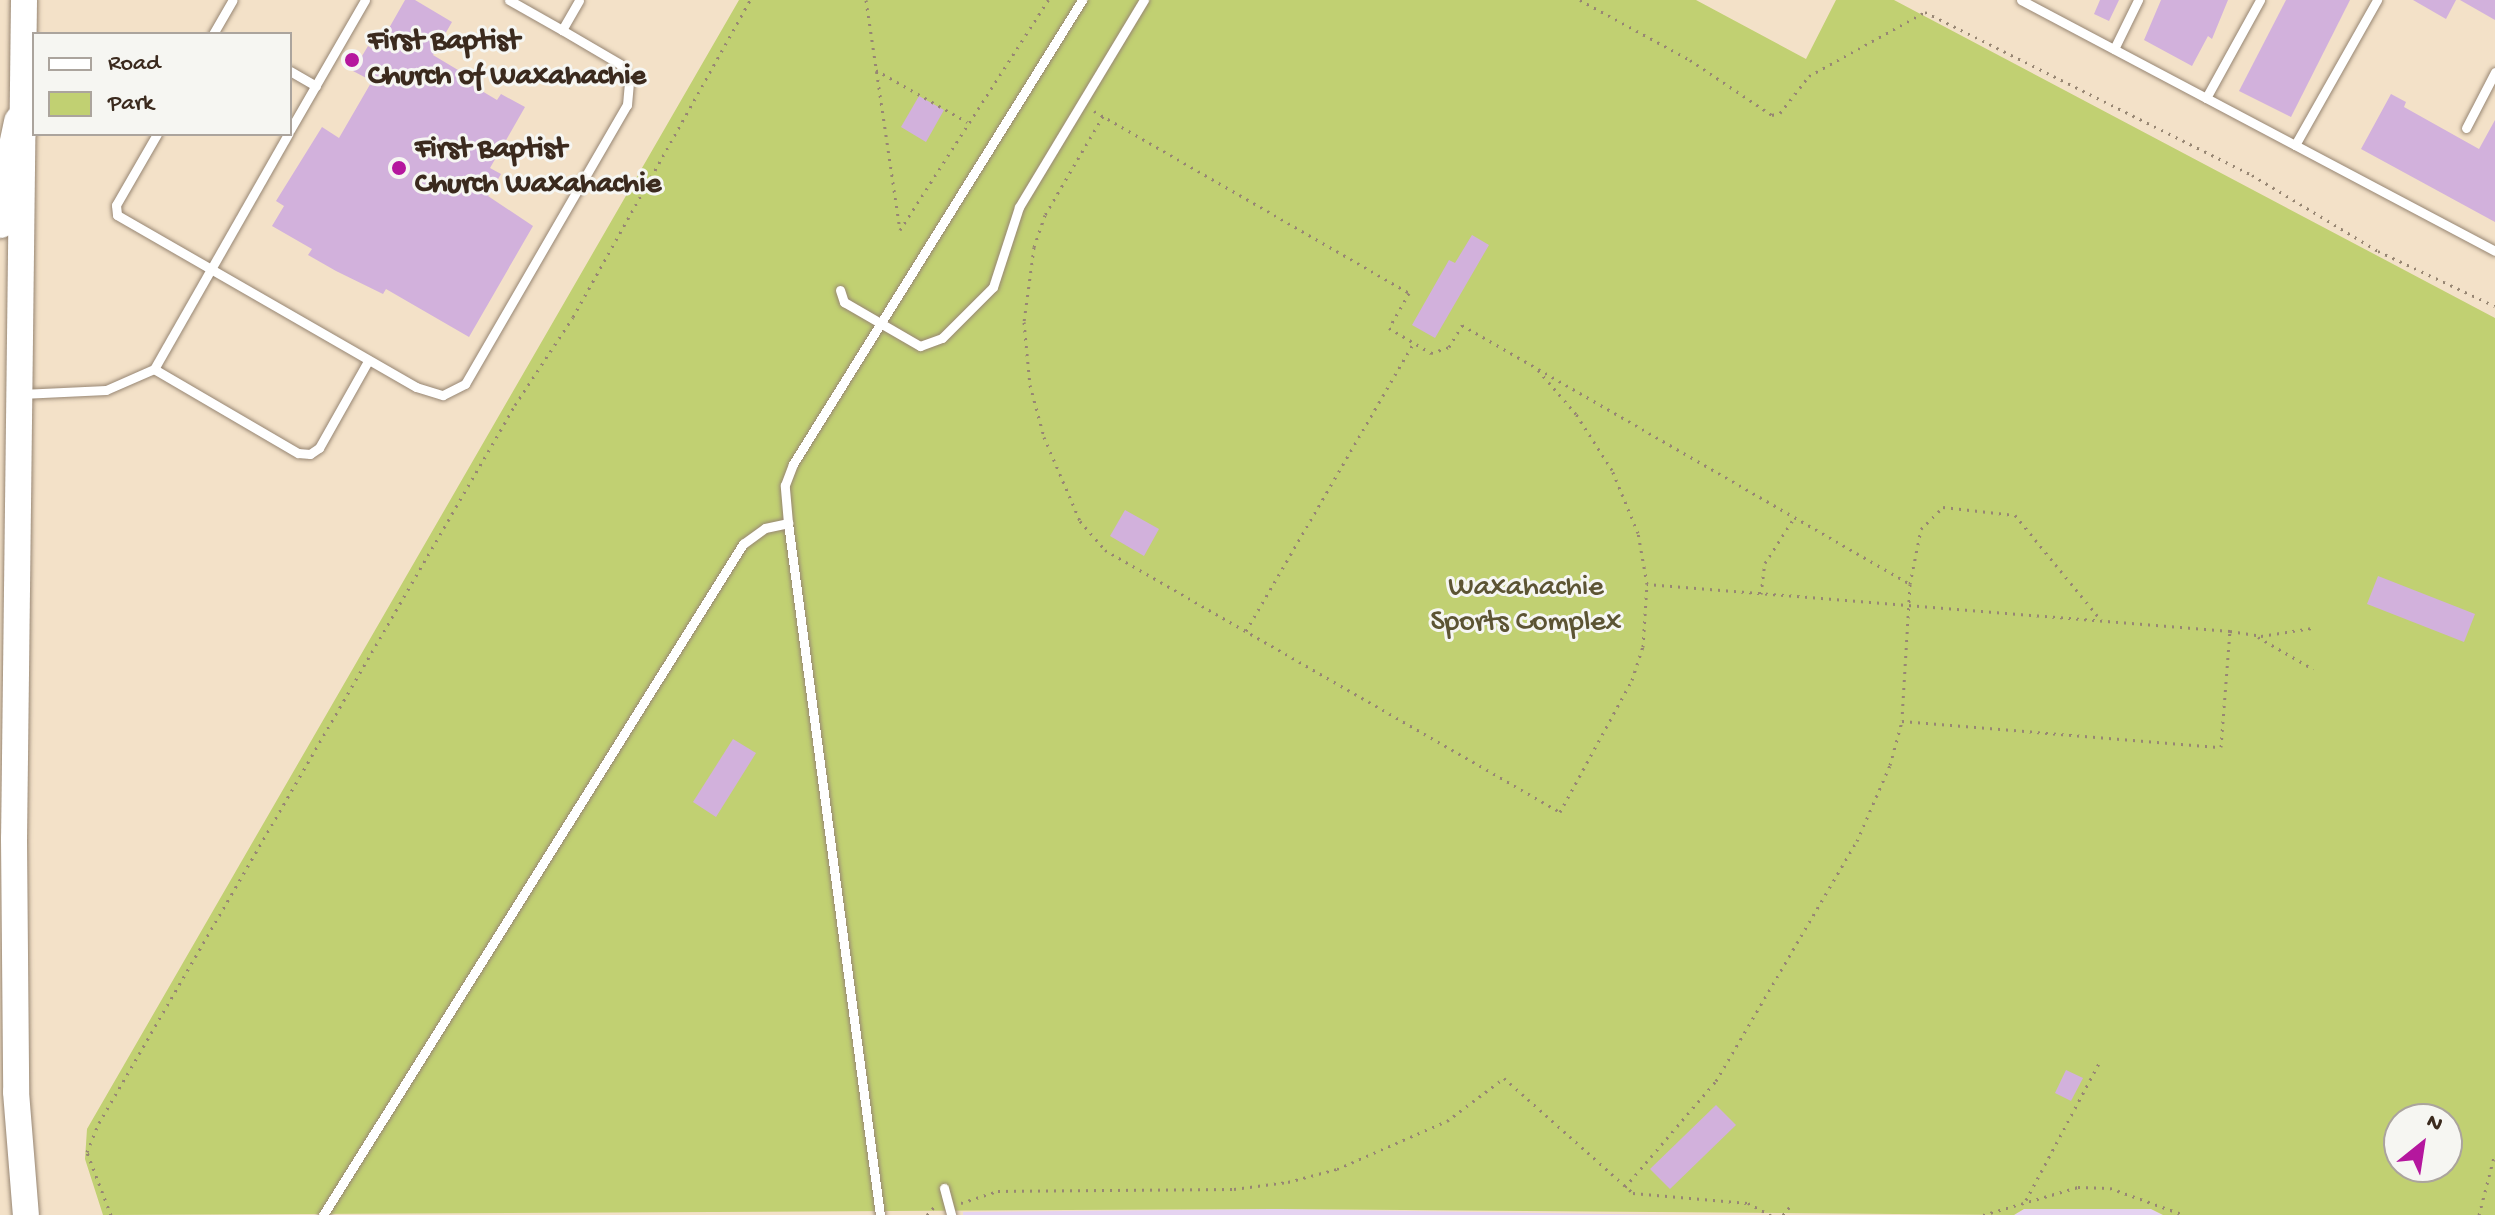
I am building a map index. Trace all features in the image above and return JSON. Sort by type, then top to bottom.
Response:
[{"type":"highway","points":[[0,221],[21,122]]},
{"type":"main road","points":[[24,0],[16,1092],[26,1215]]},
{"type":"lane","points":[[218,32],[233,0]]},
{"type":"lane","points":[[292,127],[365,0]]},
{"type":"lane","points":[[156,136],[116,205],[117,215],[368,361],[416,387],[443,395],[465,384],[627,105],[629,82],[620,64],[509,0]]},
{"type":"lane","points":[[562,30],[579,0]]},
{"type":"lane","points":[[880,1215],[785,485],[793,464],[1082,0]]},
{"type":"lane","points":[[840,290],[844,302],[920,346],[942,338],[993,287],[1019,207],[1084,106],[1144,0]]},
{"type":"lane","points":[[2021,0],[2495,251]]},
{"type":"lane","points":[[2114,49],[2138,0]]},
{"type":"lane","points":[[2206,98],[2260,0]]},
{"type":"lane","points":[[2295,145],[2377,0]]},
{"type":"lane","points":[[292,72],[316,86]]},
{"type":"lane","points":[[2466,128],[2495,72]]},
{"type":"lane","points":[[19,394],[106,390],[154,369],[287,136]]},
{"type":"lane","points":[[154,369],[298,453],[310,454],[319,448],[368,361]]},
{"type":"lane","points":[[323,1215],[743,544],[765,528],[788,523]]},
{"type":"lane","points":[[944,1188],[950,1210]]},
{"type":"path","points":[[111,1215],[87,1152],[99,1123],[515,405],[581,304],[750,0]]},
{"type":"path","points":[[866,0],[900,230],[1048,0]]},
{"type":"path","points":[[1580,0],[1690,60],[1772,115],[1780,113],[1809,76],[1925,12],[2252,175],[2378,251],[2495,306]]},
{"type":"path","points":[[876,70],[969,123]]},
{"type":"path","points":[[1084,106],[1409,293],[1389,328],[1431,353],[1449,347],[1462,325],[1910,584]]},
{"type":"path","points":[[1103,116],[1062,181],[1032,259],[1024,322],[1030,385],[1044,437],[1080,521],[1105,550],[1560,812],[1632,680],[1643,647],[1647,584],[1638,533],[1612,470],[1576,414],[1538,370]]},
{"type":"path","points":[[1246,631],[1414,343]]},
{"type":"path","points":[[1625,1187],[1716,1081],[1857,841],[1890,765],[1902,721],[1907,606],[1921,529],[1943,507],[2015,515],[2101,621]]},
{"type":"path","points":[[1761,594],[1765,563],[1795,517]]},
{"type":"path","points":[[1647,584],[2254,635],[2312,628]]},
{"type":"path","points":[[1902,721],[2221,747],[2230,631]]},
{"type":"path","points":[[2254,635],[2313,669]]},
{"type":"path","points":[[2026,1200],[2099,1063]]},
{"type":"path","points":[[927,1215],[930,1208],[950,1210],[998,1191],[1234,1189],[1288,1182],[1337,1169],[1447,1121],[1504,1078],[1625,1187],[1667,1200],[1748,1203],[1771,1215]]},
{"type":"path","points":[[2479,1215],[2495,1153]]},
{"type":"path","points":[[1983,1215],[2078,1187],[2110,1188],[2184,1215]]},
{"type":"path","points":[[1783,1215],[1792,1204]]},
{"type":"shaded area","points":[[1280,1209],[1674,1215],[963,1215],[963,1212]]},
{"type":"shaded area","points":[[2024,1209],[2151,1209],[2163,1215],[2014,1215]]},
{"type":"green space","name":"Waxahachie Sports Complex","points":[[739,0],[1696,0],[1806,59],[1836,0],[1894,0],[2495,318],[2495,1215],[2163,1215],[2151,1209],[2024,1209],[2014,1215],[1280,1209],[103,1215],[85,1159],[87,1129]]},
{"type":"building","name":"First Baptist Church Waxahachie","points":[[405,0],[415,0],[452,22],[433,55],[458,70],[455,75],[497,100],[501,94],[525,107],[490,168],[501,174],[488,196],[533,226],[469,337],[386,289],[383,294],[336,271],[308,255],[312,249],[272,226],[284,206],[276,201],[322,127],[339,138],[372,81],[353,71],[368,46],[376,51]]},
{"type":"building","points":[[2100,0],[2119,0],[2109,21],[2094,14]]},
{"type":"building","points":[[2161,0],[2228,0],[2212,39],[2208,36],[2192,66],[2144,40]]},
{"type":"building","points":[[2286,0],[2350,0],[2291,117],[2239,91]]},
{"type":"building","points":[[2413,0],[2456,0],[2446,19]]},
{"type":"building","points":[[2460,0],[2495,0],[2495,20]]},
{"type":"building","points":[[2391,94],[2406,102],[2404,107],[2479,149],[2495,120],[2495,222],[2361,149]]},
{"type":"building","points":[[919,96],[944,110],[926,142],[901,127]]},
{"type":"building","points":[[1472,235],[1489,245],[1435,338],[1412,325],[1449,260],[1455,263]]},
{"type":"building","points":[[1125,510],[1159,529],[1144,556],[1110,536]]},
{"type":"building","points":[[2378,576],[2475,614],[2464,642],[2367,604]]},
{"type":"building","points":[[733,739],[756,753],[716,817],[693,802]]},
{"type":"building","points":[[2066,1070],[2083,1078],[2071,1101],[2055,1093]]},
{"type":"building","points":[[1716,1105],[1736,1125],[1670,1189],[1650,1169]]},
{"type":"place","name":"First Baptist Church of Waxahachie","points":[[352,60]]},
{"type":"place","name":"First Baptist Church Waxahachie","points":[[399,168]]}]
